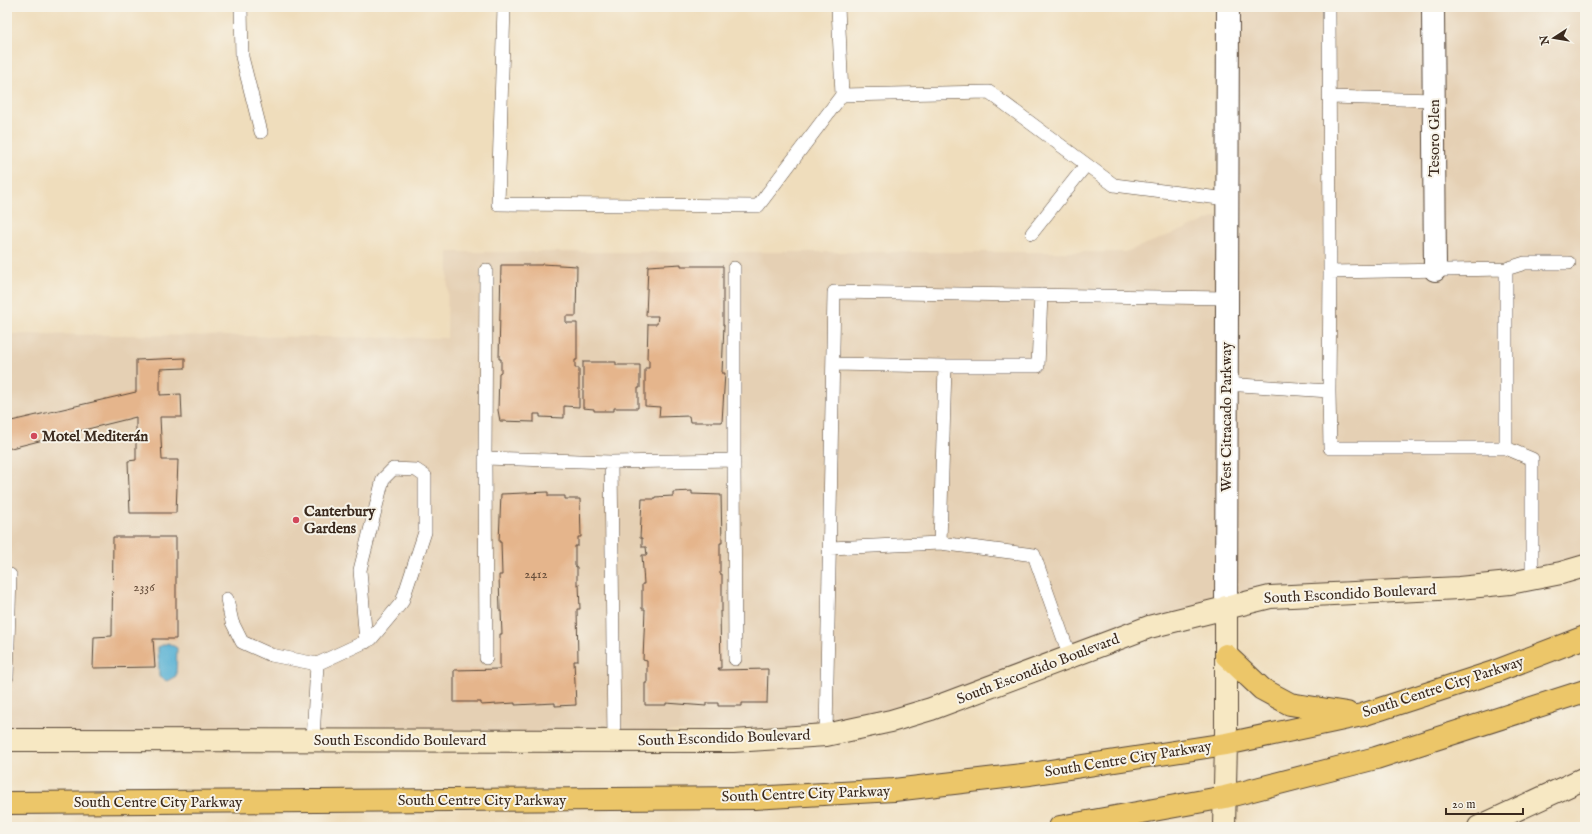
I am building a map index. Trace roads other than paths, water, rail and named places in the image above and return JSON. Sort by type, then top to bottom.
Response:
[{"type":"highway","name":"South Centre City Parkway","points":[[7,803],[754,798],[894,790],[1030,774],[1226,744],[1362,715],[1494,672],[1585,637]]},
{"type":"highway","points":[[1226,654],[1262,689],[1290,704],[1362,715]]},
{"type":"highway","points":[[1060,827],[1225,797],[1376,758],[1585,691]]},
{"type":"street","name":"West Citracado Parkway","points":[[1224,827],[1226,744],[1228,7]]},
{"type":"street","name":"Tesoro Glen","points":[[1433,7],[1435,270]]},
{"type":"street","name":"South Escondido Boulevard","points":[[7,740],[733,741],[826,735],[872,726],[931,709],[1149,627],[1275,596],[1459,588],[1532,579],[1585,566]]},
{"type":"street","points":[[1479,827],[1585,778]]},
{"type":"lane","points":[[241,7],[242,57],[261,132]]},
{"type":"lane","points":[[504,7],[498,204],[758,206],[842,95],[838,7]]},
{"type":"lane","points":[[1329,7],[1330,272],[1328,391],[1330,448],[1506,448],[1532,459],[1532,579]]},
{"type":"lane","points":[[842,95],[989,92],[1114,185],[1227,199]]},
{"type":"lane","points":[[1330,97],[1434,100]]},
{"type":"lane","points":[[1032,232],[1086,165]]},
{"type":"lane","points":[[1330,272],[1506,269],[1525,262],[1569,262]]},
{"type":"lane","points":[[734,268],[735,660]]},
{"type":"lane","points":[[1506,269],[1506,448]]},
{"type":"lane","points":[[486,270],[486,658]]},
{"type":"lane","points":[[826,735],[834,292],[1227,298]]},
{"type":"lane","points":[[833,364],[1038,366],[1041,295]]},
{"type":"lane","points":[[940,543],[945,366]]},
{"type":"lane","points":[[1226,384],[1328,391]]},
{"type":"lane","points":[[486,458],[611,462],[734,460]]},
{"type":"lane","points":[[611,462],[614,740]]},
{"type":"lane","points":[[227,599],[232,622],[242,642],[272,655],[316,664],[366,642],[371,639],[402,602],[425,532],[425,476],[416,470],[392,469],[382,479],[360,570],[366,642]]},
{"type":"lane","points":[[830,548],[940,543],[1034,554],[1070,657]]},
{"type":"lane","points":[[7,575],[10,575],[7,677]]},
{"type":"lane","points":[[313,740],[316,664]]},
{"type":"water","points":[[168,643],[177,648],[176,676],[167,681],[159,677],[158,647]]},
{"type":"place","name":"Motel Mediterán","points":[[34,436]]},
{"type":"place","name":"Canterbury Gardens","points":[[296,520]]}]
